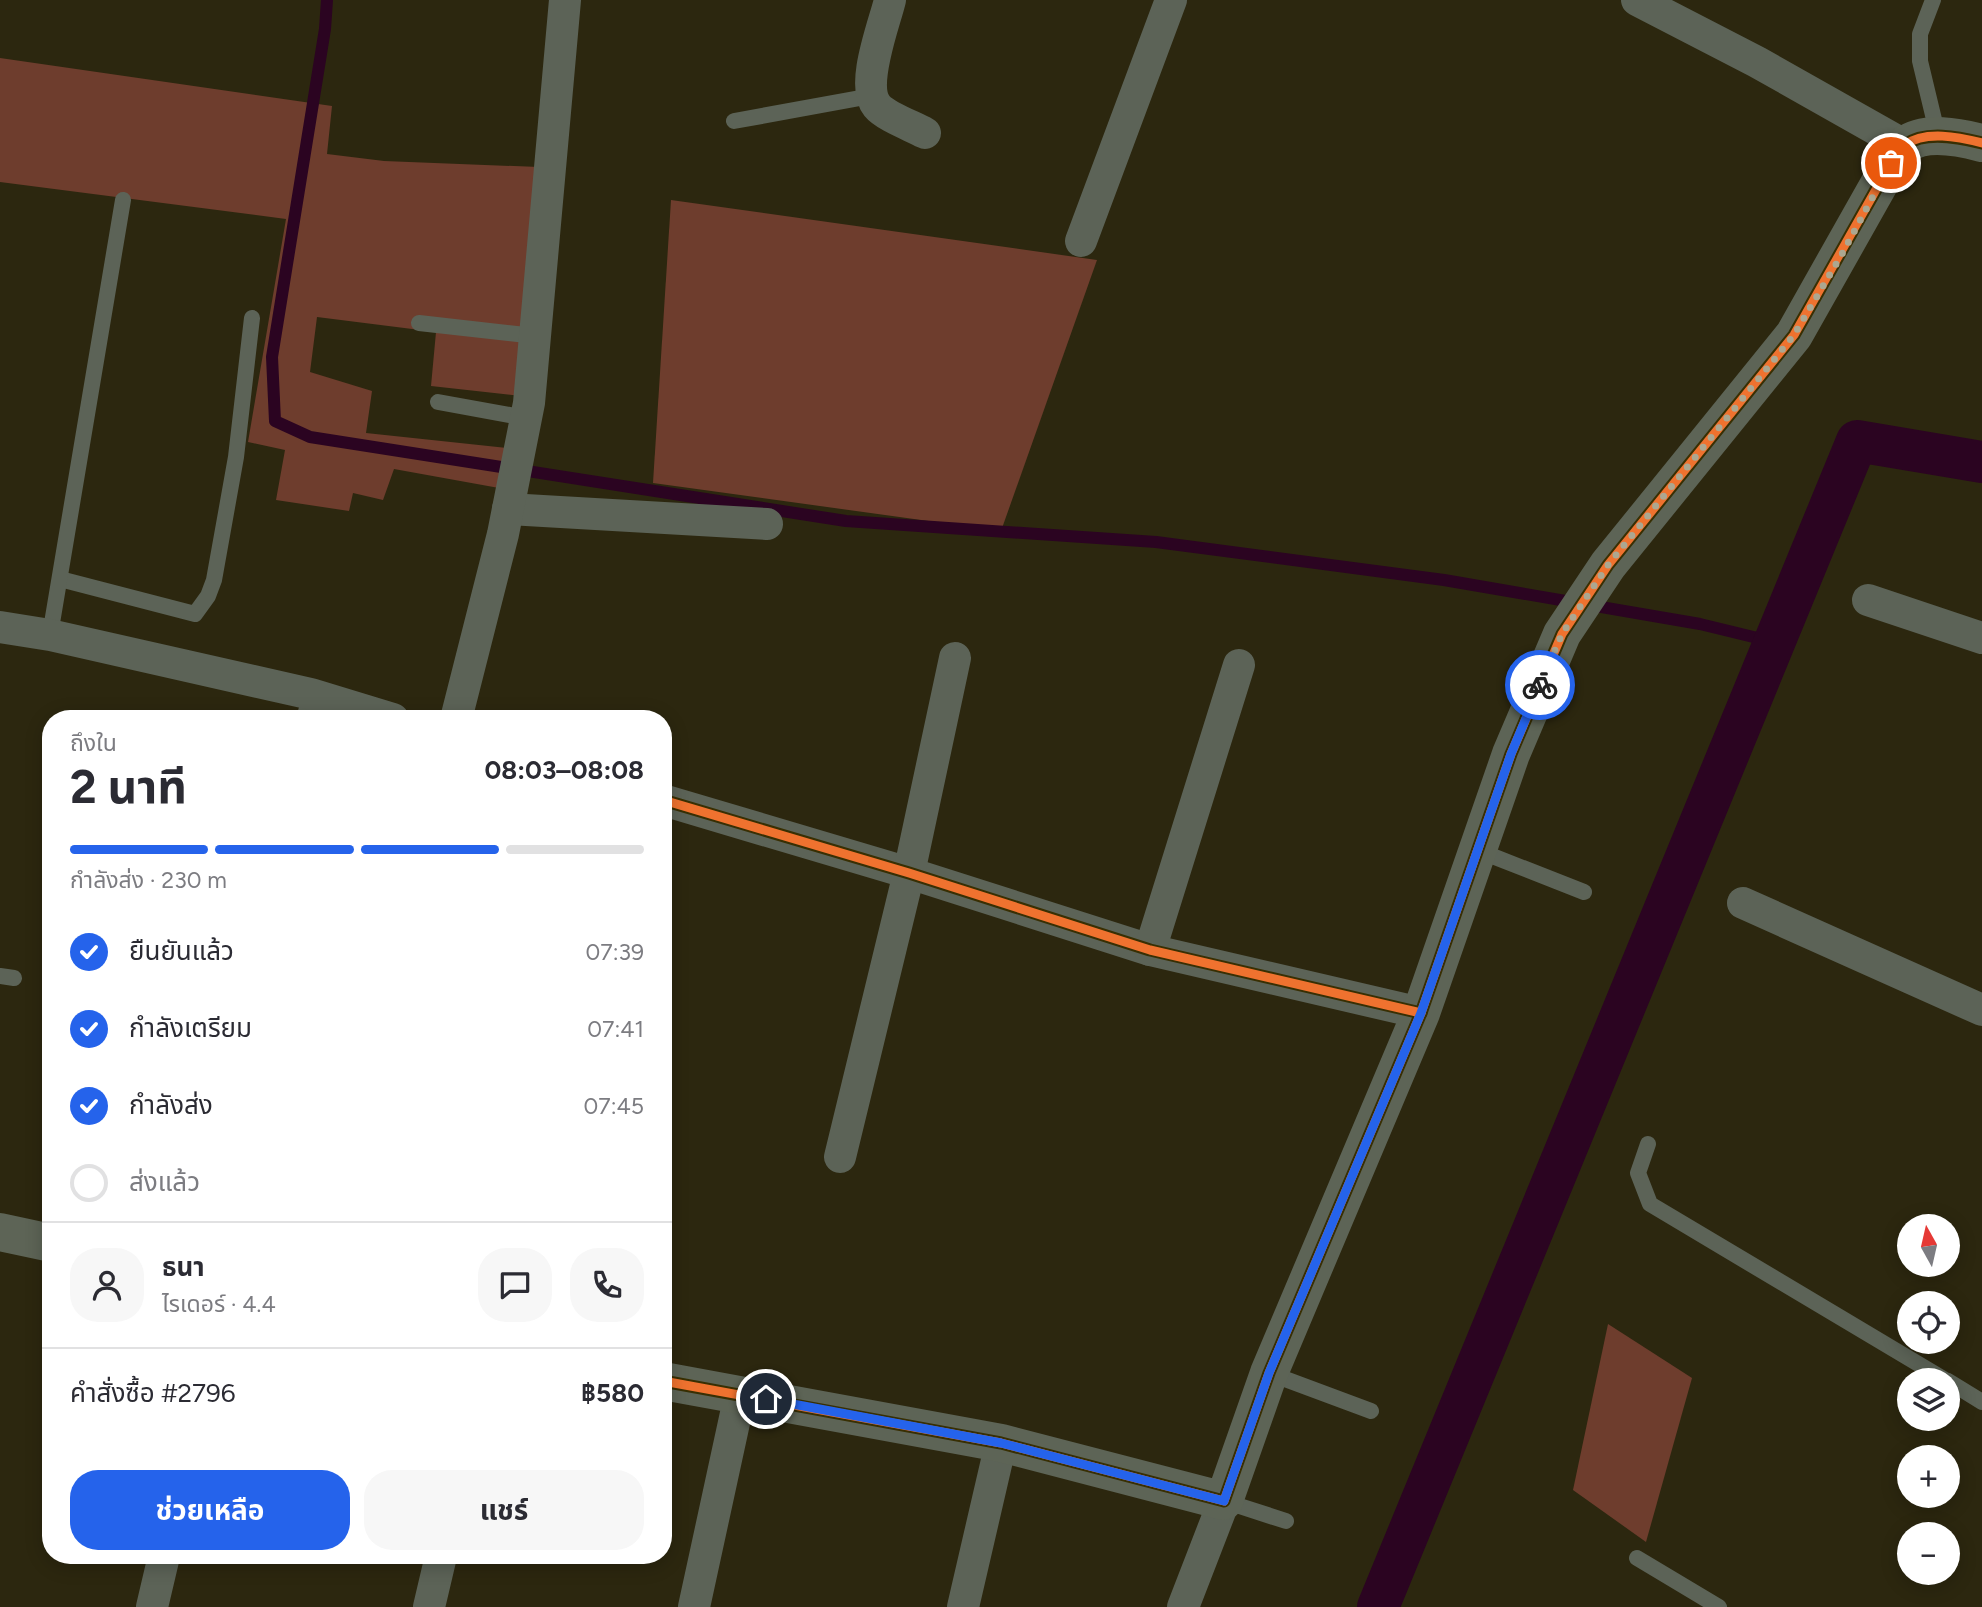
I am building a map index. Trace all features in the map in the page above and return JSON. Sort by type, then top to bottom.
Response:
[{"type":"street","points":[[458,710],[510,501],[524,430],[565,0]]},
{"type":"street","points":[[890,0],[869,81],[871,96],[878,108],[925,133]]},
{"type":"street","points":[[1081,241],[1171,0]]},
{"type":"street","points":[[1640,1],[1921,141]]},
{"type":"street","points":[[1184,1607],[1269,1373],[1421,1013],[1511,754],[1562,634],[1608,565],[1794,335],[1891,163],[1921,141],[1959,137],[1982,143]]},
{"type":"street","points":[[510,501],[767,524]]},
{"type":"street","points":[[1868,600],[1982,638]]},
{"type":"street","points":[[0,626],[50,635],[308,707],[329,710]]},
{"type":"street","points":[[840,1157],[909,873],[955,658]]},
{"type":"street","points":[[1150,950],[1239,665]]},
{"type":"street","points":[[672,803],[909,873],[1150,950],[1421,1013]]},
{"type":"street","points":[[1743,903],[1982,1010]]},
{"type":"street","points":[[0,1232],[42,1241]]},
{"type":"street","points":[[672,1383],[1001,1443],[1224,1501]]},
{"type":"street","points":[[694,1607],[740,1395]]},
{"type":"street","points":[[963,1607],[1001,1443]]},
{"type":"street","points":[[152,1607],[162,1564]]},
{"type":"street","points":[[429,1607],[439,1564]]},
{"type":"lane","points":[[1921,141],[1920,34],[1933,0]]},
{"type":"lane","points":[[734,121],[871,96]]},
{"type":"lane","points":[[50,635],[123,200]]},
{"type":"lane","points":[[60,579],[195,614],[208,596],[214,580],[236,457],[252,318]]},
{"type":"lane","points":[[419,323],[534,336]]},
{"type":"lane","points":[[438,402],[524,430]]},
{"type":"lane","points":[[1477,850],[1584,892]]},
{"type":"lane","points":[[1648,1144],[1638,1173],[1650,1204],[1925,1368]]},
{"type":"lane","points":[[1269,1373],[1371,1411]]},
{"type":"lane","points":[[1960,1389],[1982,1402]]},
{"type":"lane","points":[[1224,1501],[1286,1521]]},
{"type":"lane","points":[[1637,1558],[1719,1607]]},
{"type":"shaded area","points":[[0,58],[332,106],[327,154],[384,161],[539,167],[521,396],[431,386],[436,332],[317,317],[310,372],[372,391],[366,433],[507,448],[499,488],[394,469],[383,500],[353,493],[349,511],[276,500],[285,450],[248,442],[286,219],[0,182]]},
{"type":"shaded area","points":[[671,200],[1097,260],[1001,531],[653,483]]},
{"type":"shaded area","points":[[1608,1324],[1692,1378],[1646,1542],[1573,1490]]},
{"type":"waterway","points":[[327,0],[325,29],[272,357],[275,421],[310,437],[846,521],[1156,542],[1444,580],[1700,624],[1774,642]]},
{"type":"waterway","points":[[1378,1607],[1857,441],[1982,462]]},
{"type":"cycle path","points":[[672,1383],[1001,1443],[1224,1501],[1269,1373],[1421,1013],[1511,754],[1562,634],[1608,565],[1794,335],[1901,149],[1913,140],[1932,136],[1982,143]]},
{"type":"cycle path","points":[[672,803],[909,873],[1150,950],[1421,1013]]},
{"type":"way so far","points":[[1540,685],[1562,634],[1608,565],[1794,335],[1891,163]]},
{"type":"route","points":[[766,1399],[1001,1443],[1224,1501],[1269,1373],[1421,1013],[1511,754],[1540,685]]}]
